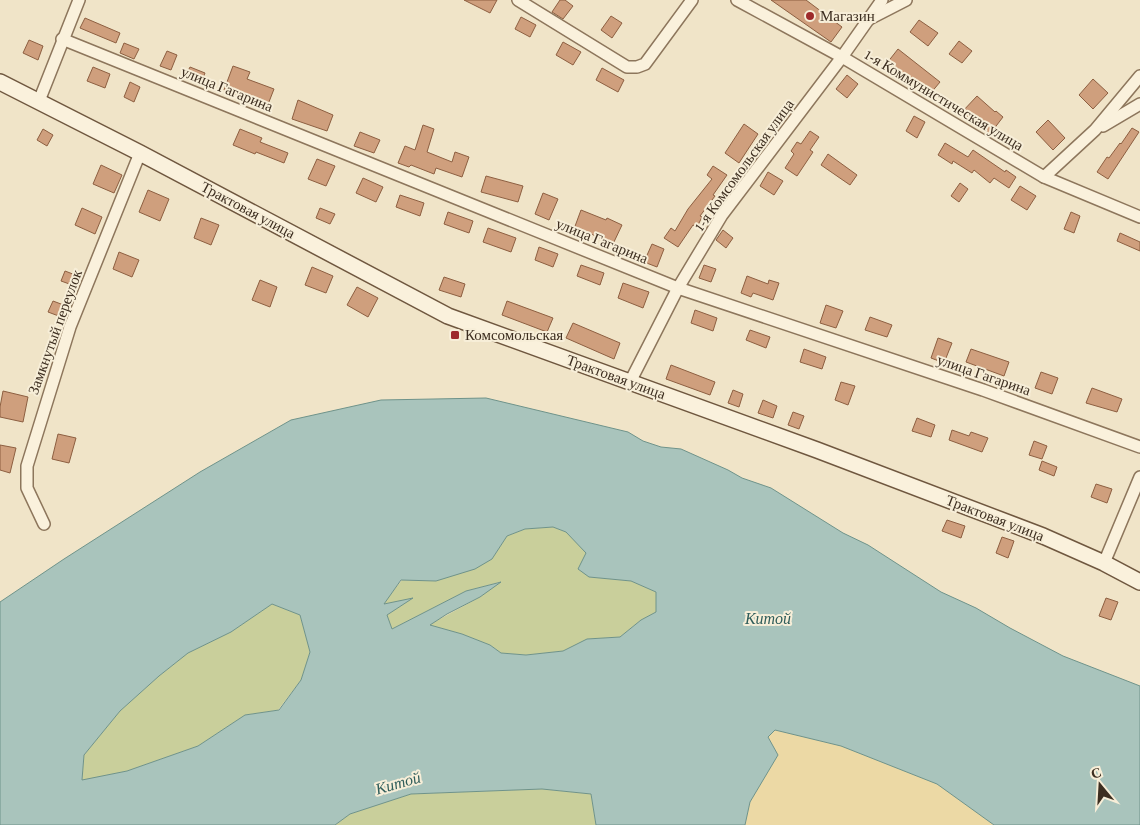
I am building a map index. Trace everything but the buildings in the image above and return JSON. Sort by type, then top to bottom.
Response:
[{"type":"street","points":[[38,101],[79,0]]},
{"type":"street","points":[[518,0],[627,67],[637,68],[645,64],[692,0]]},
{"type":"street","name":"1-я Коммунистическая улица","points":[[737,0],[842,57],[1044,177],[1140,217]]},
{"type":"street","name":"1-я Комсомольская улица","points":[[630,382],[678,288],[722,215],[842,57],[882,0]]},
{"type":"street","points":[[868,20],[906,0]]},
{"type":"street","name":"улица Гагарина","points":[[62,39],[678,288],[983,390],[1140,447]]},
{"type":"street","points":[[1044,177],[1095,130],[1140,76]]},
{"type":"street","name":"Трактовая улица","points":[[0,82],[140,153],[448,316],[826,453],[1025,529],[1104,563],[1140,582]]},
{"type":"street","points":[[1095,130],[1140,104]]},
{"type":"street","name":"Замкнутый переулок","points":[[44,524],[27,488],[27,466],[70,327],[140,153]]},
{"type":"street","points":[[1104,563],[1140,477]]},
{"type":"green space","points":[[553,527],[566,532],[587,553],[589,577],[631,581],[656,592],[656,612],[641,620],[620,637],[588,639],[563,651],[526,655],[501,653],[490,645],[462,634],[429,625],[480,597],[500,582],[466,591],[392,629],[387,615],[411,599],[383,604],[402,580],[436,581],[492,559],[507,536],[525,529]]},
{"type":"green space","points":[[272,604],[300,615],[310,652],[301,680],[278,710],[245,715],[198,746],[127,771],[82,781],[84,755],[120,711],[188,653],[231,632]]},
{"type":"green space","points":[[542,789],[591,794],[596,825],[335,825],[350,814],[411,794]]},
{"type":"sand","points":[[775,730],[841,746],[937,784],[994,825],[745,825],[750,802],[778,755],[768,737]]},
{"type":"water","name":"Китой","points":[[486,398],[628,432],[643,441],[661,447],[681,449],[742,478],[771,488],[843,533],[868,545],[941,592],[976,608],[1063,656],[1140,686],[1140,825],[994,825],[937,784],[841,746],[775,730],[768,737],[778,755],[750,802],[745,825],[596,825],[591,794],[542,789],[411,794],[350,814],[335,825],[0,825],[0,602],[200,472],[291,420],[381,400]],"holes":[[[553,527],[566,532],[586,553],[578,569],[589,577],[631,581],[656,592],[656,612],[641,620],[620,637],[587,639],[563,651],[526,655],[501,653],[490,645],[462,634],[430,625],[480,597],[501,582],[466,591],[392,629],[387,615],[413,598],[384,604],[401,580],[436,581],[475,569],[492,559],[507,536],[525,529]],[[272,604],[300,615],[310,652],[301,680],[279,710],[245,715],[198,746],[127,771],[82,780],[84,755],[120,711],[188,653],[231,632]]]},
{"type":"place","name":"Магазин","points":[[810,16]]},
{"type":"place","name":"Комсомольская","points":[[455,335]]}]
